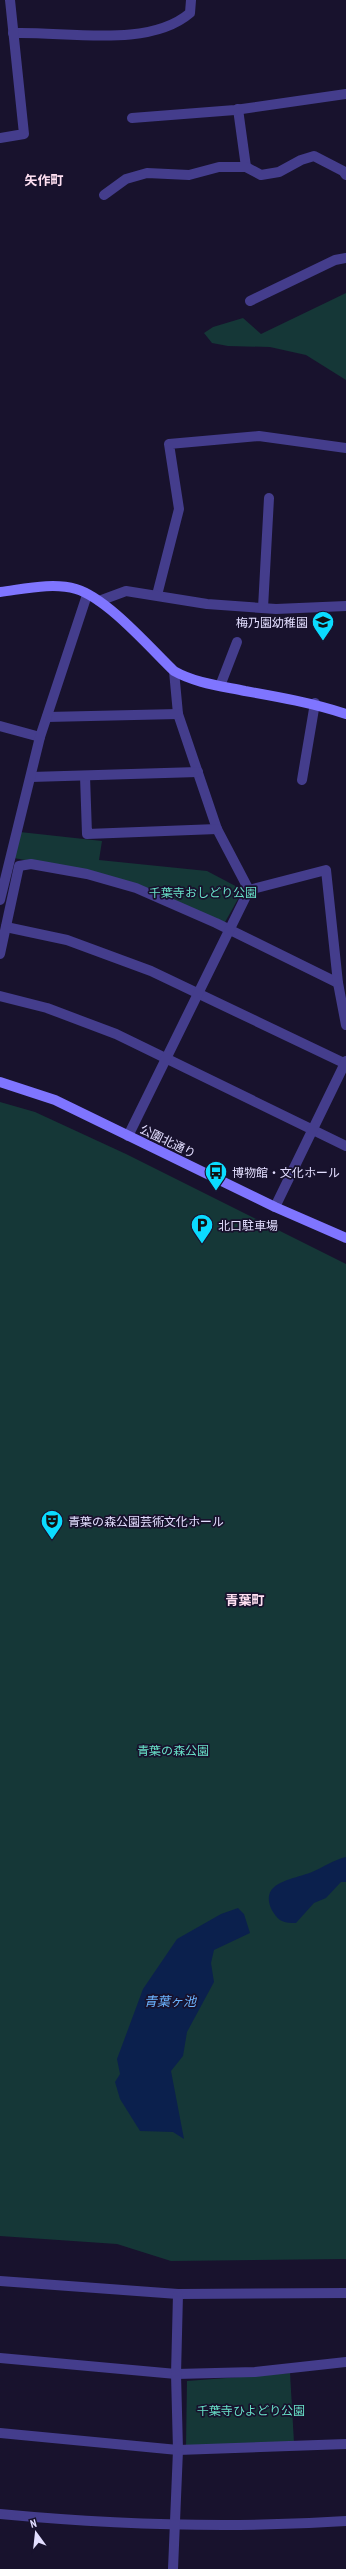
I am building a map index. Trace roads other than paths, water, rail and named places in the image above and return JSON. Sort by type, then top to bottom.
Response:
[{"type":"street","points":[[0,138],[24,134],[10,0]]},
{"type":"street","points":[[13,33],[40,32],[99,35],[126,34],[163,28],[181,21],[190,13],[191,0]]},
{"type":"street","points":[[132,118],[238,109],[346,94]]},
{"type":"street","points":[[238,109],[246,166]]},
{"type":"street","points":[[104,195],[126,179],[147,173],[189,175],[219,167],[246,166],[261,175],[279,172],[300,160],[314,156],[343,171],[346,175]]},
{"type":"street","points":[[250,301],[335,260],[346,258]]},
{"type":"street","points":[[157,594],[178,509],[170,444],[259,436],[346,448]]},
{"type":"street","points":[[263,608],[269,498]]},
{"type":"street","points":[[0,592],[36,587],[63,587],[77,589],[100,602],[174,671],[184,677],[220,686],[315,703],[346,714]]},
{"type":"street","points":[[100,602],[126,591],[157,594],[207,604],[263,608],[346,606]]},
{"type":"street","points":[[0,900],[40,737],[88,595]]},
{"type":"street","points":[[220,686],[237,642]]},
{"type":"street","points":[[174,671],[178,714],[217,829],[249,890]]},
{"type":"street","points":[[302,780],[315,703]]},
{"type":"street","points":[[47,717],[178,714]]},
{"type":"street","points":[[0,726],[40,737]]},
{"type":"street","points":[[31,777],[198,772]]},
{"type":"street","points":[[85,776],[87,834],[217,829]]},
{"type":"street","points":[[0,954],[19,866],[31,864],[87,874],[136,888],[338,983]]},
{"type":"street","points":[[128,1136],[249,890],[326,870],[338,983],[346,1026]]},
{"type":"street","points":[[6,926],[66,940],[105,953],[198,992],[346,1062],[275,1207]]},
{"type":"street","points":[[0,996],[83,1020],[346,1146]]},
{"type":"street","name":"公園北通り","points":[[0,1082],[55,1100],[275,1207],[346,1238]]},
{"type":"street","points":[[0,2281],[178,2294],[346,2293]]},
{"type":"street","points":[[173,2569],[178,2450],[176,2374],[178,2294]]},
{"type":"street","points":[[0,2358],[176,2374],[255,2372],[346,2362]]},
{"type":"street","points":[[0,2433],[178,2450],[346,2444]]},
{"type":"street","points":[[0,2514],[121,2525],[346,2520]]},
{"type":"water","points":[[346,1857],[346,1882],[341,1882],[326,1898],[314,1903],[296,1923],[283,1921],[275,1915],[269,1902],[270,1894],[273,1888],[287,1880],[312,1872]]},
{"type":"water","name":"青葉ヶ池","points":[[238,1908],[244,1914],[250,1933],[214,1950],[211,1963],[214,1982],[187,2032],[183,2056],[171,2071],[184,2139],[173,2132],[140,2131],[120,2099],[115,2082],[120,2074],[117,2059],[143,1989],[177,1939],[221,1914]]},
{"type":"place","name":"梅乃園幼稚園","points":[[323,642]]},
{"type":"place","name":"博物館・文化ホール","points":[[216,1192]]},
{"type":"place","name":"北口駐車場","points":[[202,1244]]},
{"type":"place","name":"青葉の森公園芸術文化ホール","points":[[52,1540]]},
{"type":"district","name":"矢作町","points":[[44,180]]},
{"type":"district","name":"青葉町","points":[[245,1600]]},
{"type":"park label","name":"千葉寺おしどり公園","points":[[203,892]]},
{"type":"park label","name":"青葉の森公園","points":[[173,1750]]},
{"type":"park label","name":"千葉寺ひよどり公園","points":[[251,2410]]}]
